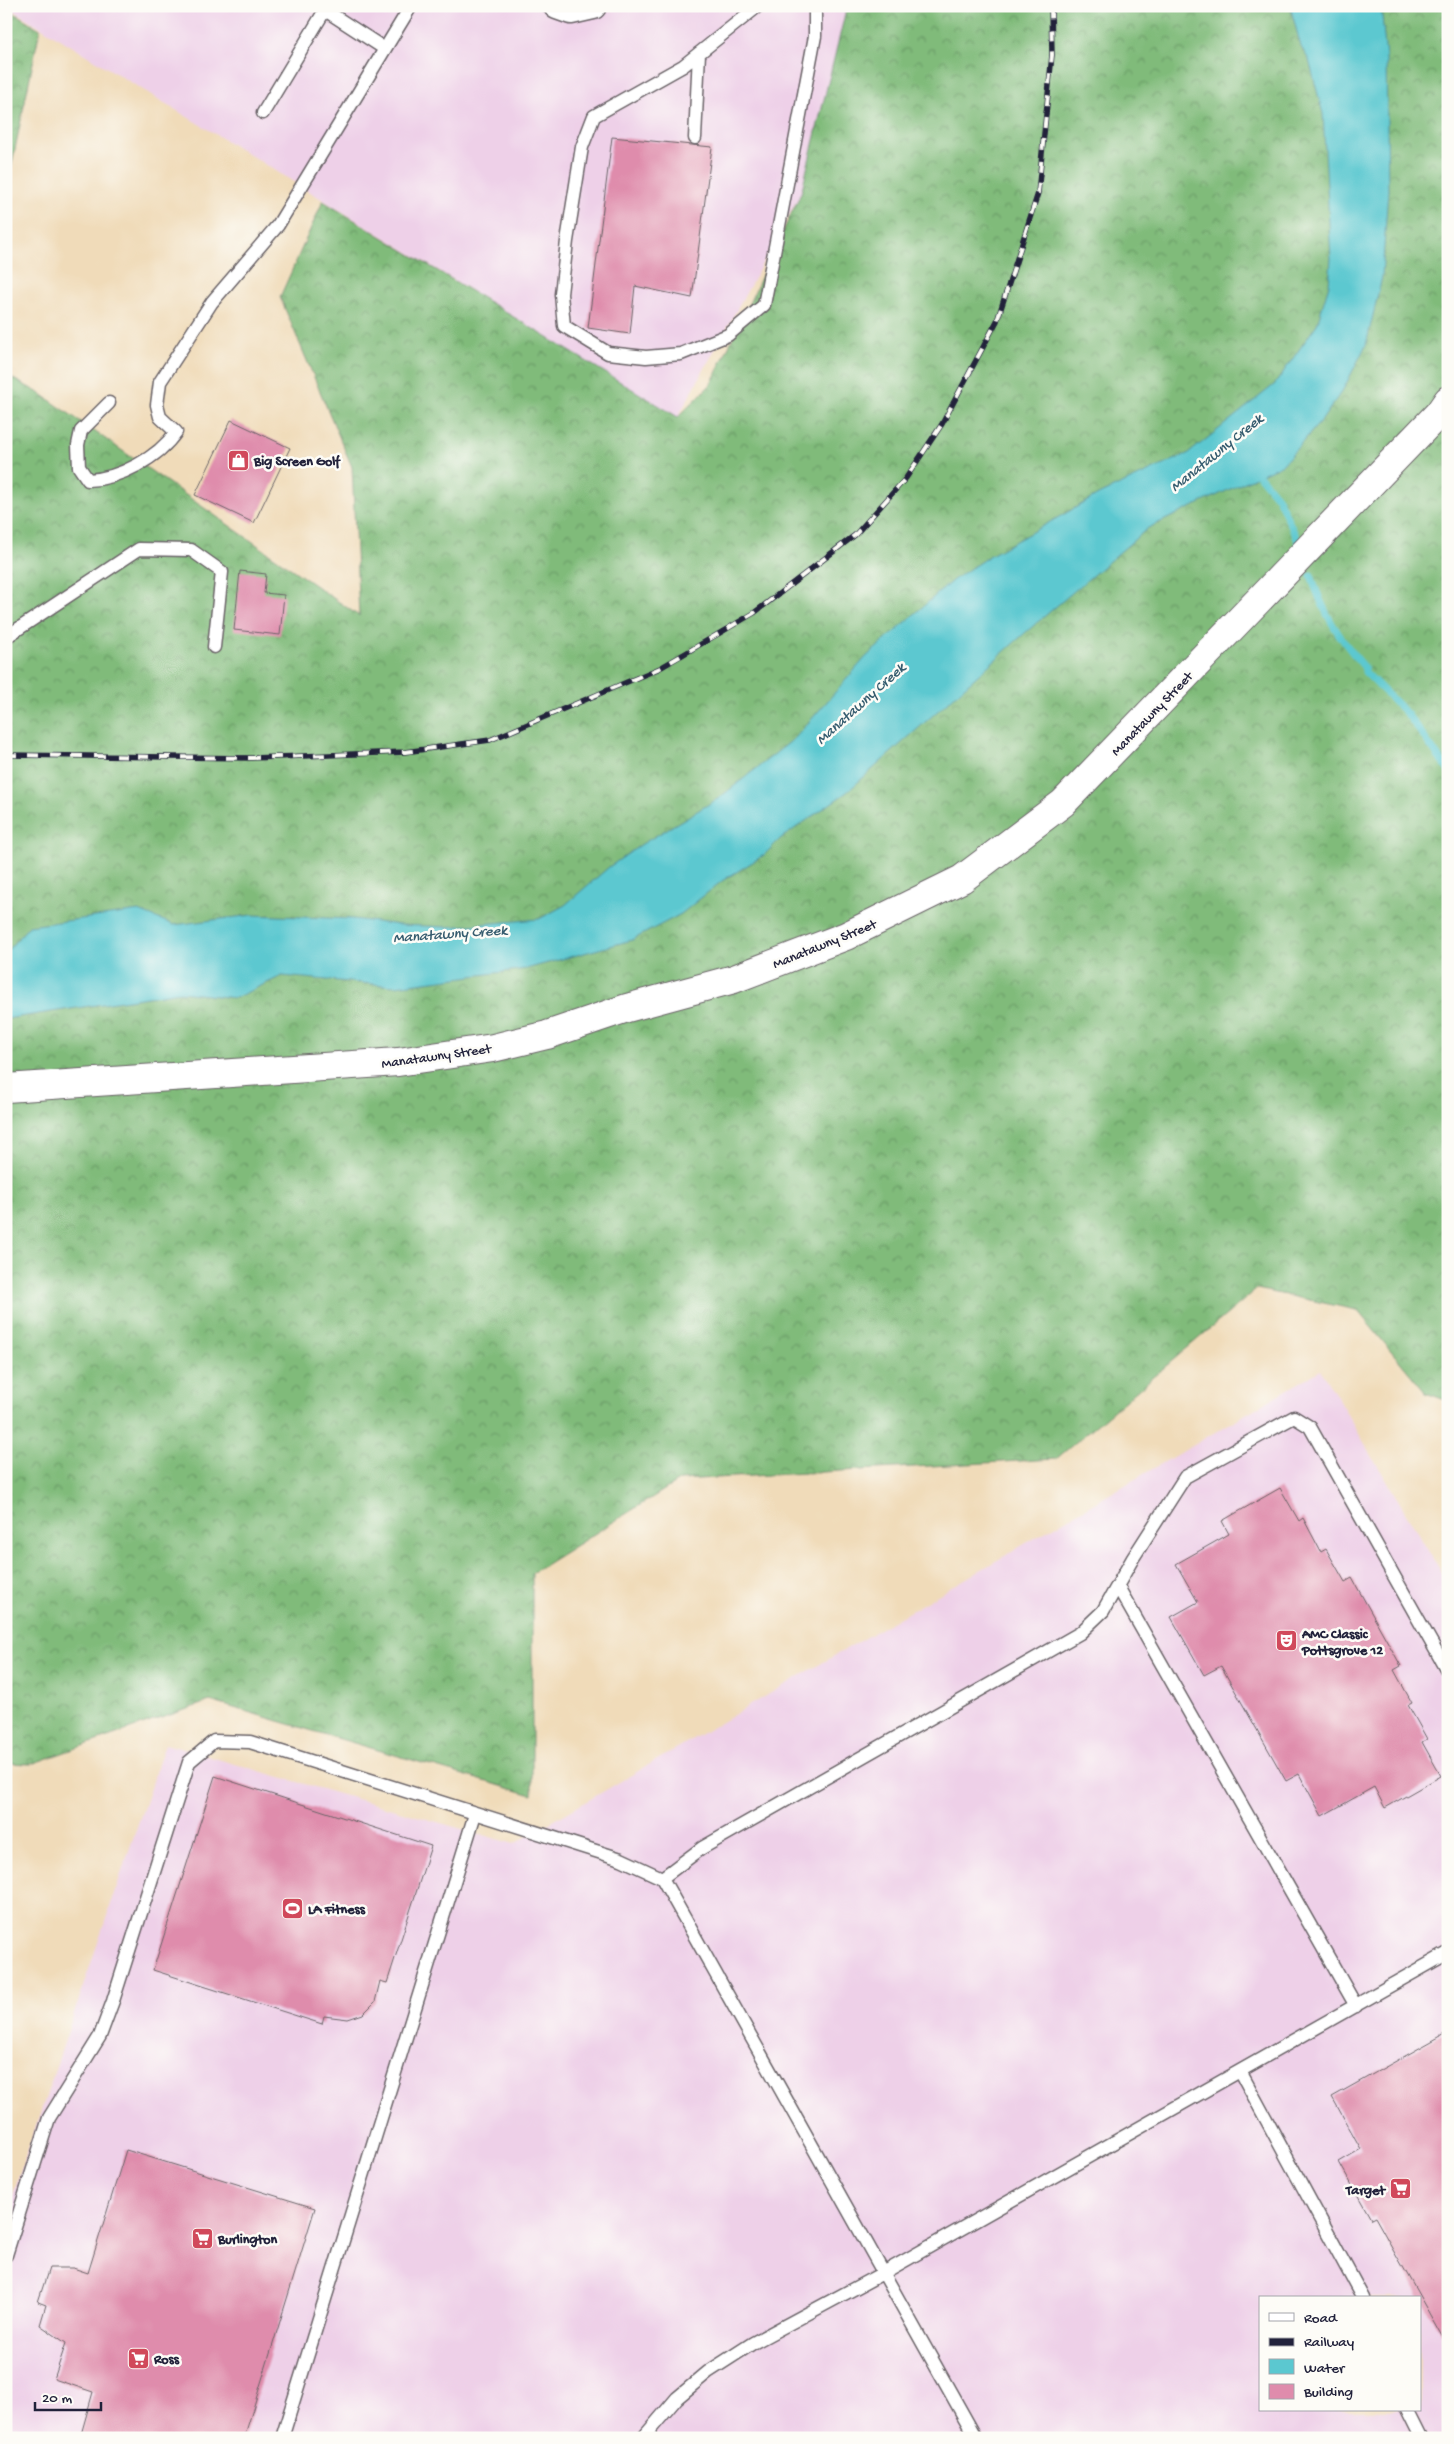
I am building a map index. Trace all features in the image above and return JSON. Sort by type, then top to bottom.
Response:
[{"type":"street","points":[[558,6],[571,10],[592,6]]},
{"type":"street","name":"Manatawny Street","points":[[6,1088],[398,1062],[493,1048],[547,1035],[627,1008],[734,979],[846,936],[962,879],[1064,803],[1439,414],[1448,400]]},
{"type":"lane","points":[[109,403],[81,431],[78,445],[79,467],[88,480],[103,480],[132,467],[154,454],[171,440],[176,432],[160,416],[157,405],[160,382],[212,302],[278,225],[411,6]]},
{"type":"lane","points":[[758,6],[683,66],[594,116],[582,147],[561,294],[564,326],[608,353],[646,358],[682,354],[728,335],[764,305],[813,45],[815,6]]},
{"type":"lane","points":[[263,113],[325,10],[386,48]]},
{"type":"lane","points":[[695,138],[700,53]]},
{"type":"lane","points":[[6,637],[139,549],[191,550],[222,572],[214,647]]},
{"type":"lane","points":[[662,1878],[702,1848],[1080,1633],[1104,1611],[1133,1558],[1185,1477],[1294,1417],[1310,1427],[1448,1672]]},
{"type":"lane","points":[[1118,1587],[1356,2006]]},
{"type":"lane","points":[[6,2255],[49,2118],[100,2036],[189,1762],[214,1742],[250,1742],[620,1859],[662,1878],[976,2438]]},
{"type":"lane","points":[[282,2438],[475,1814]]},
{"type":"lane","points":[[648,2436],[678,2398],[708,2372],[754,2343],[883,2273],[1448,1953]]},
{"type":"lane","points":[[1240,2072],[1362,2296]]},
{"type":"lane","points":[[1407,2412],[1420,2438]]},
{"type":"shaded area","points":[[6,6],[847,6],[801,193],[678,417]]},
{"type":"shaded area","points":[[1321,1370],[1448,1584],[1448,2438],[6,2438],[6,2215],[165,1744],[514,1844]]},
{"type":"green space","points":[[847,6],[1448,6],[1448,1401],[1426,1393],[1357,1310],[1257,1289],[1056,1459],[680,1480],[532,1573],[532,1795],[210,1701],[31,1764],[6,1763],[6,375],[41,394],[359,616],[352,467],[280,297],[323,201],[678,417],[711,384],[801,193]]},
{"type":"green space","points":[[6,8],[40,29],[6,192]]},
{"type":"water","name":"Manatawny Creek","points":[[1290,6],[1381,6],[1386,57],[1388,190],[1382,277],[1366,345],[1344,388],[1322,420],[1283,464],[1148,528],[1025,633],[847,792],[780,839],[764,855],[722,881],[681,914],[632,940],[526,969],[395,986],[282,976],[235,998],[180,992],[6,1019],[6,952],[29,926],[139,911],[174,925],[252,915],[353,919],[400,925],[448,927],[539,919],[565,905],[609,867],[642,844],[719,798],[795,738],[866,657],[953,580],[989,556],[1100,494],[1189,453],[1275,384],[1317,324],[1329,285],[1331,259],[1323,114],[1309,60],[1301,47]]},
{"type":"building","points":[[612,137],[712,147],[692,298],[635,286],[630,334],[588,328]]},
{"type":"building","points":[[231,420],[290,448],[254,523],[195,495]]},
{"type":"building","points":[[240,571],[266,574],[264,593],[284,595],[280,635],[234,630]]},
{"type":"building","name":"AMC Classic Pottsgrove 12","points":[[1280,1488],[1299,1521],[1303,1518],[1321,1552],[1326,1549],[1345,1582],[1352,1578],[1401,1666],[1394,1670],[1412,1703],[1408,1705],[1427,1739],[1422,1742],[1441,1776],[1385,1808],[1374,1787],[1322,1816],[1299,1774],[1286,1781],[1221,1666],[1204,1675],[1171,1617],[1198,1602],[1176,1564],[1229,1534],[1222,1521]]},
{"type":"building","name":"LA Fitness","points":[[215,1776],[431,1846],[387,1983],[380,1981],[375,2002],[363,2014],[348,2019],[324,2016],[322,2024],[153,1970]]},
{"type":"building","name":"Target","points":[[1448,2032],[1448,2347],[1422,2301],[1422,2296],[1419,2296],[1375,2217],[1371,2219],[1339,2162],[1361,2149],[1332,2097]]},
{"type":"building","name":"Burlington","points":[[126,2150],[315,2208],[244,2438],[80,2438],[93,2392],[54,2379],[66,2343],[40,2325],[46,2305],[38,2302],[49,2268],[73,2268],[88,2273]]},
{"type":"waterway","points":[[1254,469],[1278,498],[1301,547]]},
{"type":"waterway","points":[[1311,575],[1321,601],[1333,624],[1347,646],[1365,668],[1365,672],[1407,714],[1448,770]]},
{"type":"railway","points":[[6,755],[252,758],[405,752],[490,740],[660,668],[754,613],[855,535],[906,478],[942,424],[997,321],[1038,193],[1052,55],[1051,6]]},
{"type":"place","name":"Big Screen Golf","points":[[238,460]]},
{"type":"place","name":"AMC Classic Pottsgrove 12","points":[[1286,1641]]},
{"type":"place","name":"LA Fitness","points":[[292,1908]]},
{"type":"place","name":"Target","points":[[1401,2189]]},
{"type":"place","name":"Burlington","points":[[202,2238]]},
{"type":"place","name":"Ross","points":[[138,2358]]}]
